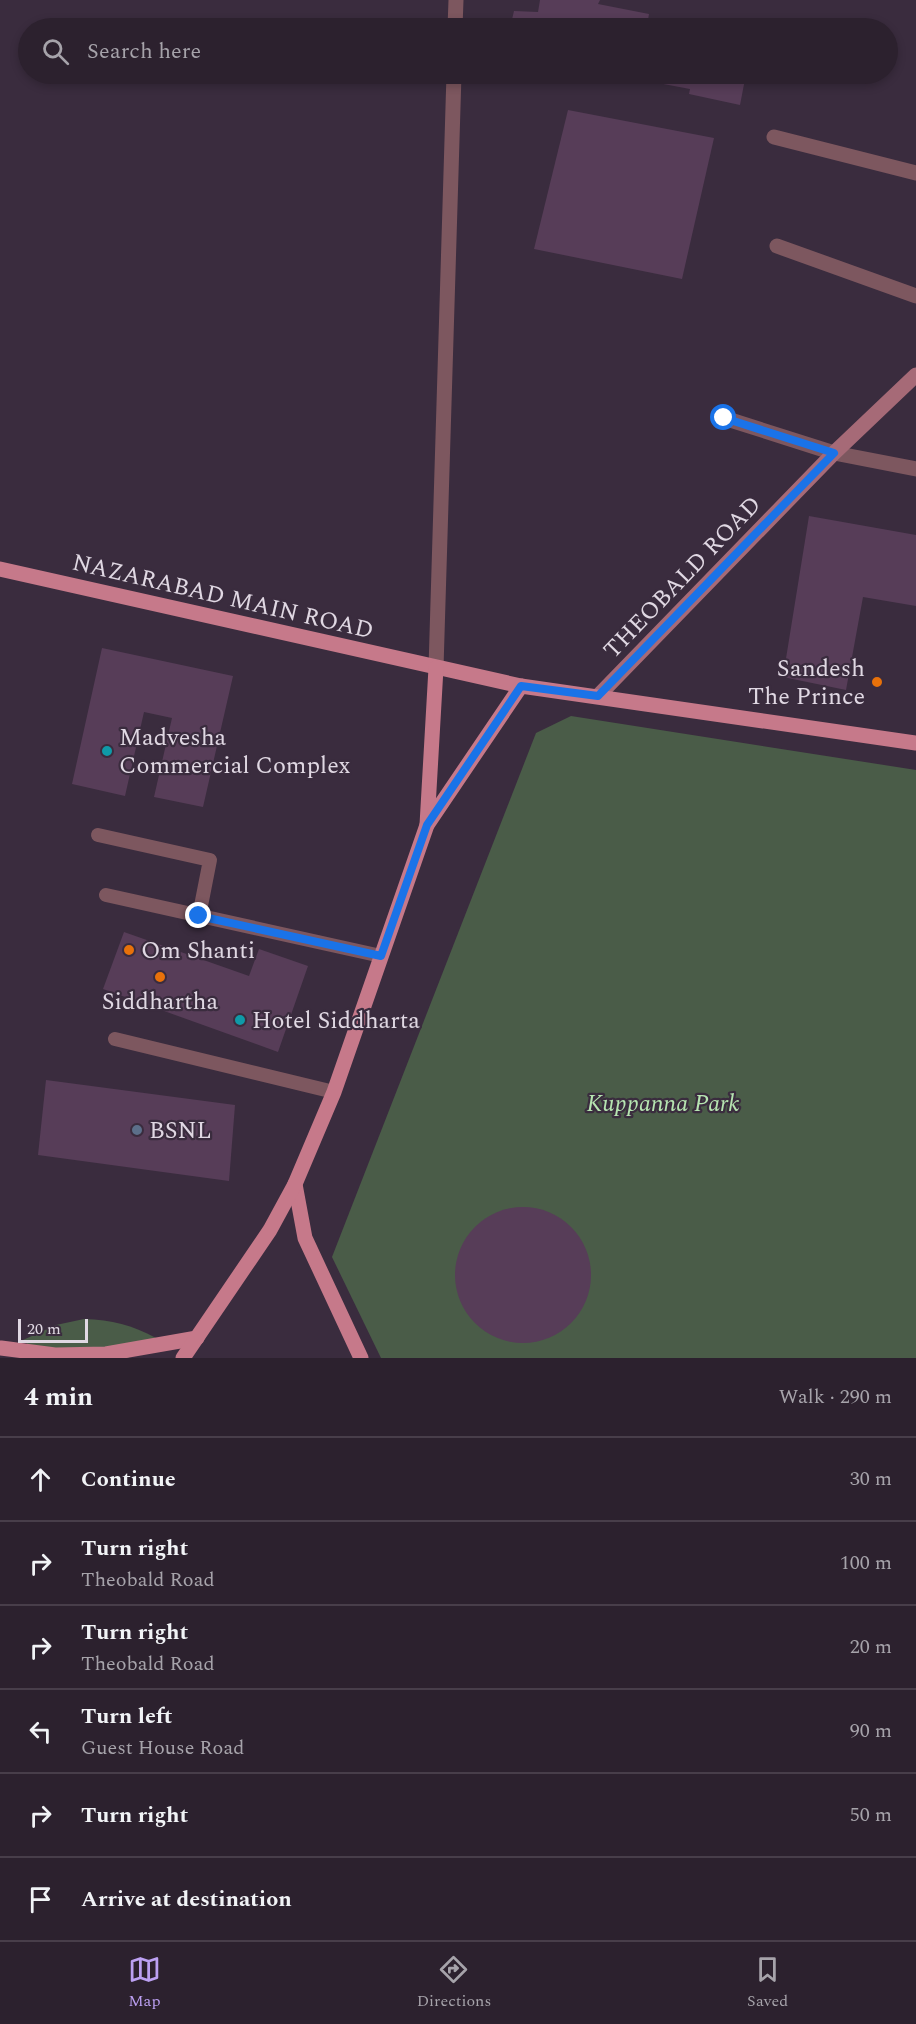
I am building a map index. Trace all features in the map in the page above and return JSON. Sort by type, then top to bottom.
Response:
[{"type":"main road","name":"THEOBALD ROAD","points":[[598,696],[834,453],[916,375]]},
{"type":"main road","name":"NAZARABAD MAIN ROAD","points":[[0,569],[436,668]]},
{"type":"main road","points":[[427,825],[436,668],[521,686],[916,743]]},
{"type":"main road","points":[[183,1358],[270,1230],[295,1184],[334,1092],[427,825],[521,686]]},
{"type":"main road","points":[[295,1184],[305,1238],[361,1358]]},
{"type":"main road","points":[[0,1348],[55,1355],[106,1354],[197,1338]]},
{"type":"main road","points":[[0,1348],[8,1358]]},
{"type":"street","points":[[455,18],[456,0]]},
{"type":"street","points":[[436,668],[454,84]]},
{"type":"street","points":[[774,136],[916,173]]},
{"type":"street","points":[[777,246],[916,296]]},
{"type":"street","points":[[724,418],[834,453],[916,469]]},
{"type":"lane","points":[[98,835],[210,860],[199,916]]},
{"type":"lane","points":[[106,895],[381,956]]},
{"type":"lane","points":[[115,1039],[334,1092]]},
{"type":"green space","name":"Kuppanna Park","points":[[571,716],[916,770],[916,1358],[381,1358],[332,1257],[536,733]]},
{"type":"green space","points":[[84,1319],[122,1324],[156,1338],[128,1358],[42,1358],[23,1340],[56,1325]]},
{"type":"building","points":[[540,0],[600,0],[598,4],[649,14],[648,18],[512,18],[514,11],[538,12]]},
{"type":"building","points":[[663,84],[744,84],[740,105],[689,94],[690,89]]},
{"type":"building","points":[[568,110],[714,138],[682,279],[534,249]]},
{"type":"building","points":[[809,516],[916,535],[916,606],[863,597],[846,690],[783,677]]},
{"type":"building","name":"Madvesha Commercial Complex","points":[[102,648],[233,676],[203,807],[154,797],[172,718],[144,712],[125,796],[72,784]]},
{"type":"building","name":"Hotel Siddharta","points":[[124,932],[249,976],[259,949],[308,966],[278,1052],[103,989]]},
{"type":"building","name":"BSNL","points":[[46,1080],[235,1105],[229,1181],[38,1155]]},
{"type":"building","points":[[523,1207],[549,1212],[561,1218],[571,1227],[580,1237],[586,1249],[591,1275],[586,1301],[580,1313],[571,1323],[561,1332],[549,1338],[523,1343],[497,1338],[485,1332],[475,1323],[466,1313],[460,1301],[455,1275],[460,1249],[466,1237],[475,1227],[485,1218],[497,1212]]},
{"type":"place","name":"Sandesh The Prince","points":[[877,682]]},
{"type":"place","name":"Madvesha Commercial Complex","points":[[107,751]]},
{"type":"place","name":"Om Shanti","points":[[129,950]]},
{"type":"place","name":"Siddhartha","points":[[160,977]]},
{"type":"place","name":"Hotel Siddharta","points":[[240,1020]]},
{"type":"place","name":"BSNL","points":[[137,1130]]},
{"type":"route","points":[[199,916],[381,956],[427,825],[521,686],[598,696],[834,453],[724,418]]}]
